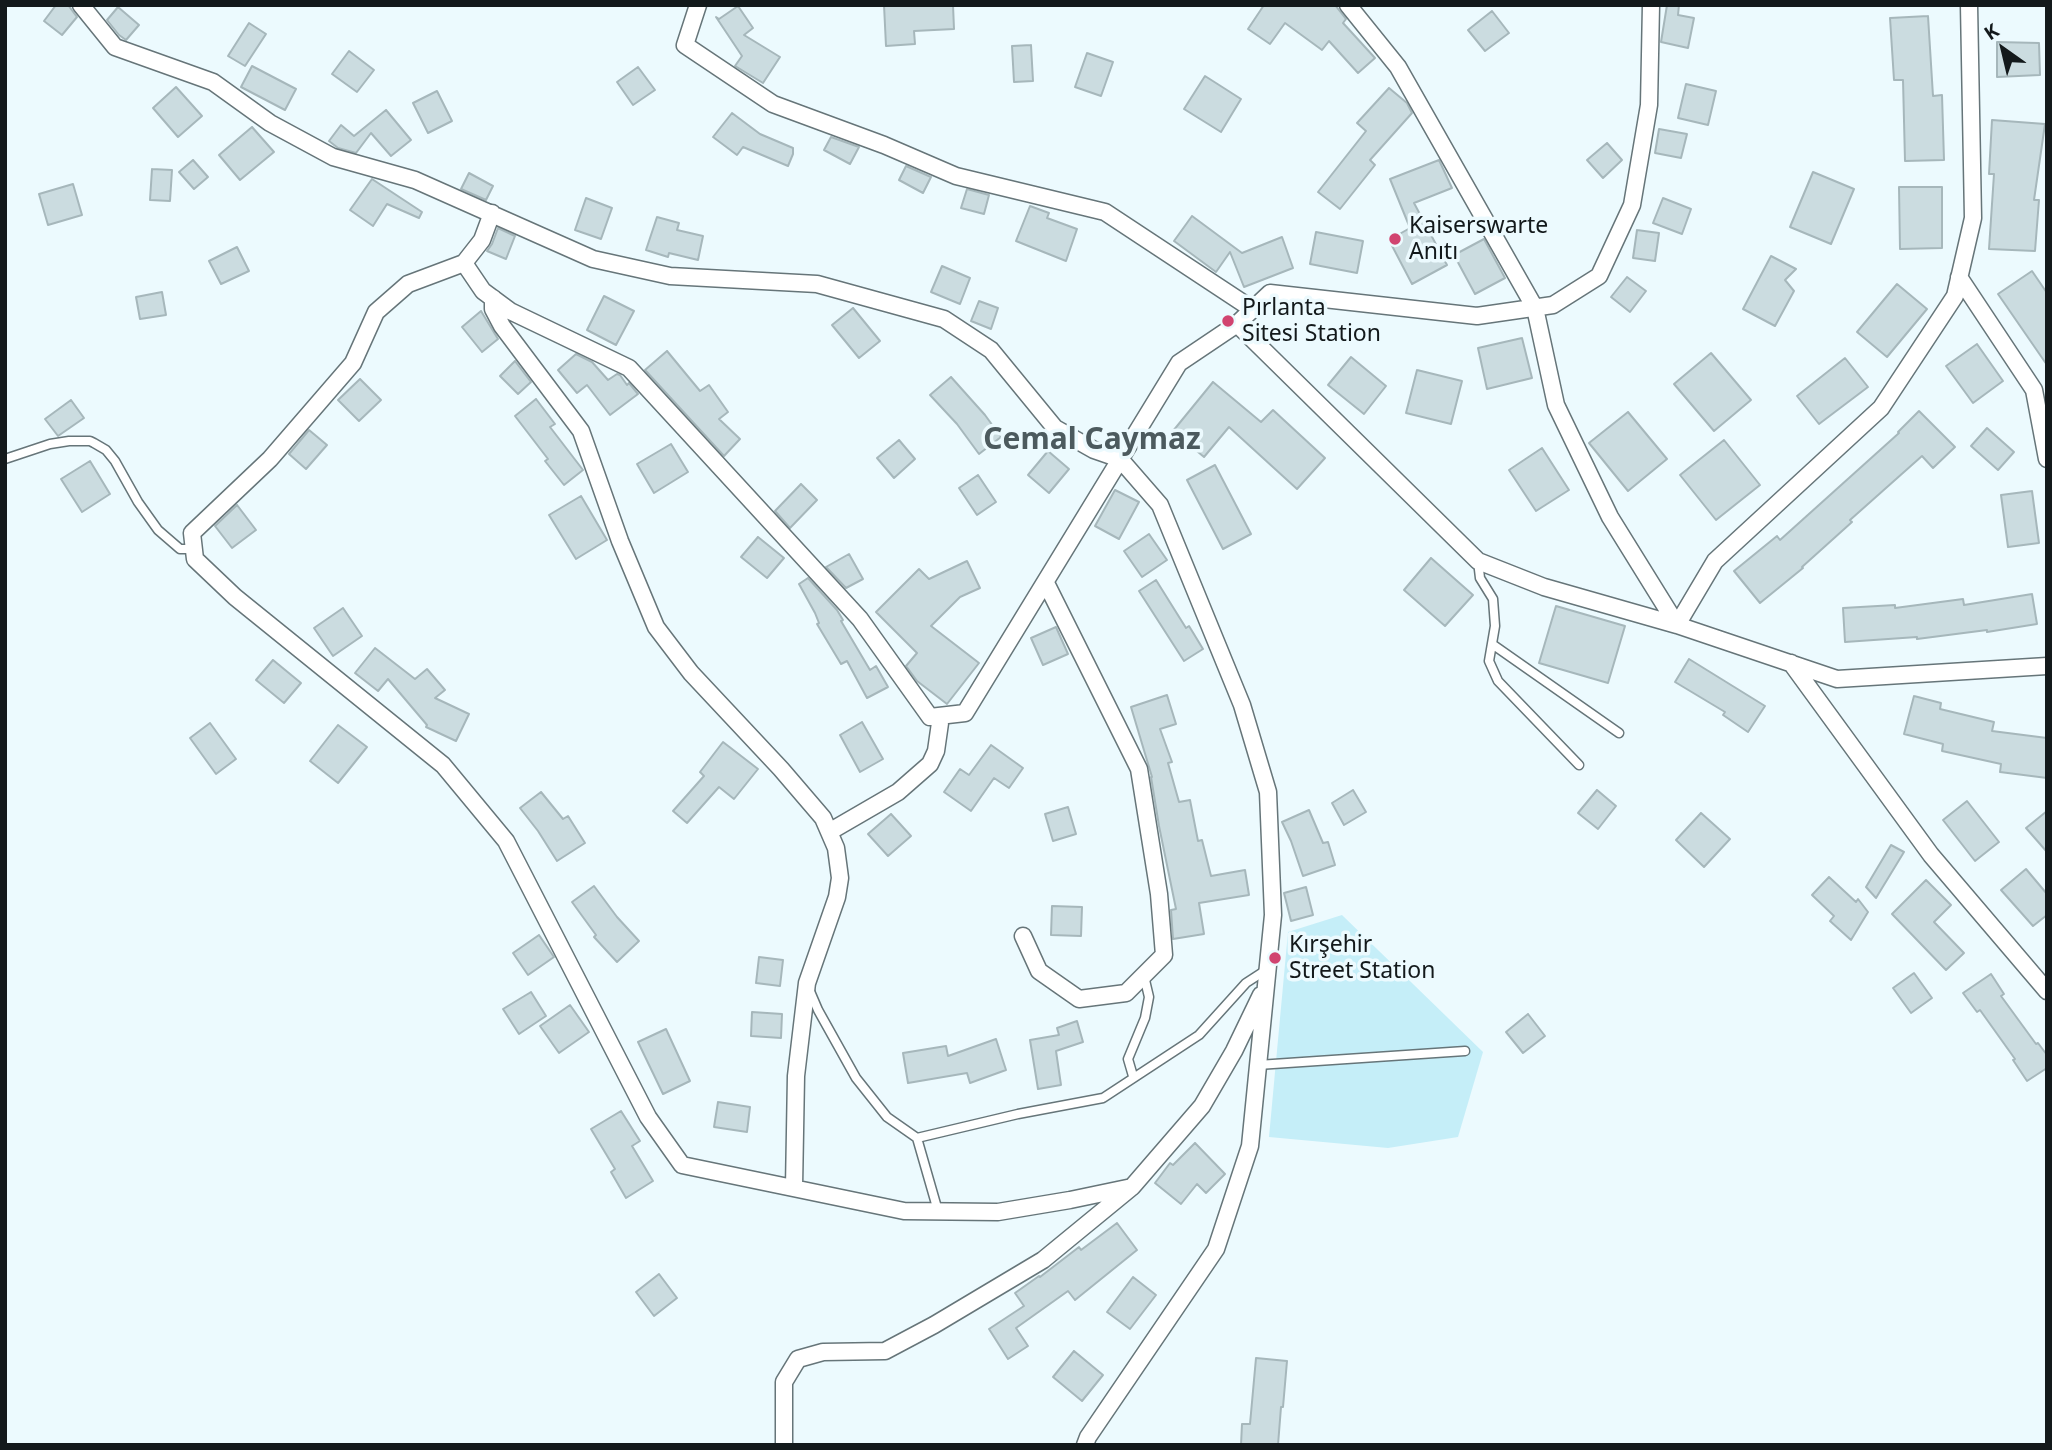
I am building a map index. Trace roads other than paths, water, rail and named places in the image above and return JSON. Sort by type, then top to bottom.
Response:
[{"type":"street","points":[[81,5],[115,47],[213,82],[270,123],[333,156],[415,180],[593,259],[670,276],[817,284],[944,319],[991,351],[1055,428],[1094,450],[1120,459],[1160,505],[1242,705],[1268,792],[1273,915],[1250,1146],[1216,1249],[1085,1445]]},
{"type":"street","points":[[698,5],[685,45],[773,104],[884,145],[956,176],[1105,212],[1252,309]]},
{"type":"street","points":[[1348,5],[1398,66],[1535,308],[1556,405],[1610,517],[1677,625]]},
{"type":"street","points":[[464,263],[483,291],[510,311],[629,368],[860,619],[930,717],[965,713],[1179,363],[1237,324],[1270,293],[1477,316],[1553,305],[1599,276],[1632,205],[1648,105],[1650,5]]},
{"type":"street","points":[[1677,625],[1715,561],[1881,408],[1955,296],[1973,218],[1969,5]]},
{"type":"street","points":[[492,213],[481,240],[464,263],[408,284],[376,312],[353,363],[270,459],[192,533],[195,559],[235,597],[443,765],[506,841],[648,1117],[682,1164],[904,1211],[998,1212],[1132,1187]]},
{"type":"street","points":[[1959,277],[2034,390],[2045,433],[2047,459]]},
{"type":"street","points":[[493,298],[493,309],[502,326],[581,431],[620,541],[656,627],[691,673],[822,817],[835,848],[840,878],[837,898],[807,983],[796,1076],[794,1187]]},
{"type":"street","points":[[1237,324],[1478,561],[1544,587],[1677,625],[1837,679],[2047,666]]},
{"type":"street","points":[[1023,936],[1039,971],[1079,999],[1126,993],[1164,955],[1159,894],[1139,769],[1046,583]]},
{"type":"street","points":[[1791,663],[1931,855],[2047,991]]},
{"type":"street","points":[[829,832],[898,792],[930,764],[936,751],[942,716]]},
{"type":"street","points":[[783,1445],[784,1382],[798,1359],[823,1352],[885,1352],[1043,1260],[1132,1187],[1202,1106],[1234,1051],[1267,977]]},
{"type":"lane","points":[[5,459],[50,444],[90,441],[106,450],[115,461],[138,502],[158,530],[180,549],[194,549]]},
{"type":"lane","points":[[1478,561],[1480,578],[1493,599],[1495,626],[1489,661],[1497,681],[1579,765]]},
{"type":"lane","points":[[1492,644],[1619,733]]},
{"type":"lane","points":[[1133,1076],[1128,1059],[1145,1018],[1149,997],[1144,975]]},
{"type":"lane","points":[[917,1138],[1018,1114],[1103,1098],[1199,1035],[1246,983],[1267,977]]},
{"type":"lane","points":[[807,983],[818,1010],[856,1078],[887,1117],[917,1138],[938,1211]]},
{"type":"lane","points":[[1258,1065],[1465,1051]]},
{"type":"place","name":"Kaiserswarte Anıtı","points":[[1395,239]]},
{"type":"place","name":"Pırlanta Sitesi Station","points":[[1228,321]]},
{"type":"place","name":"Kırşehir Street Station","points":[[1275,958]]},
{"type":"district","name":"Cemal Caymaz","points":[[1092,440]]}]
